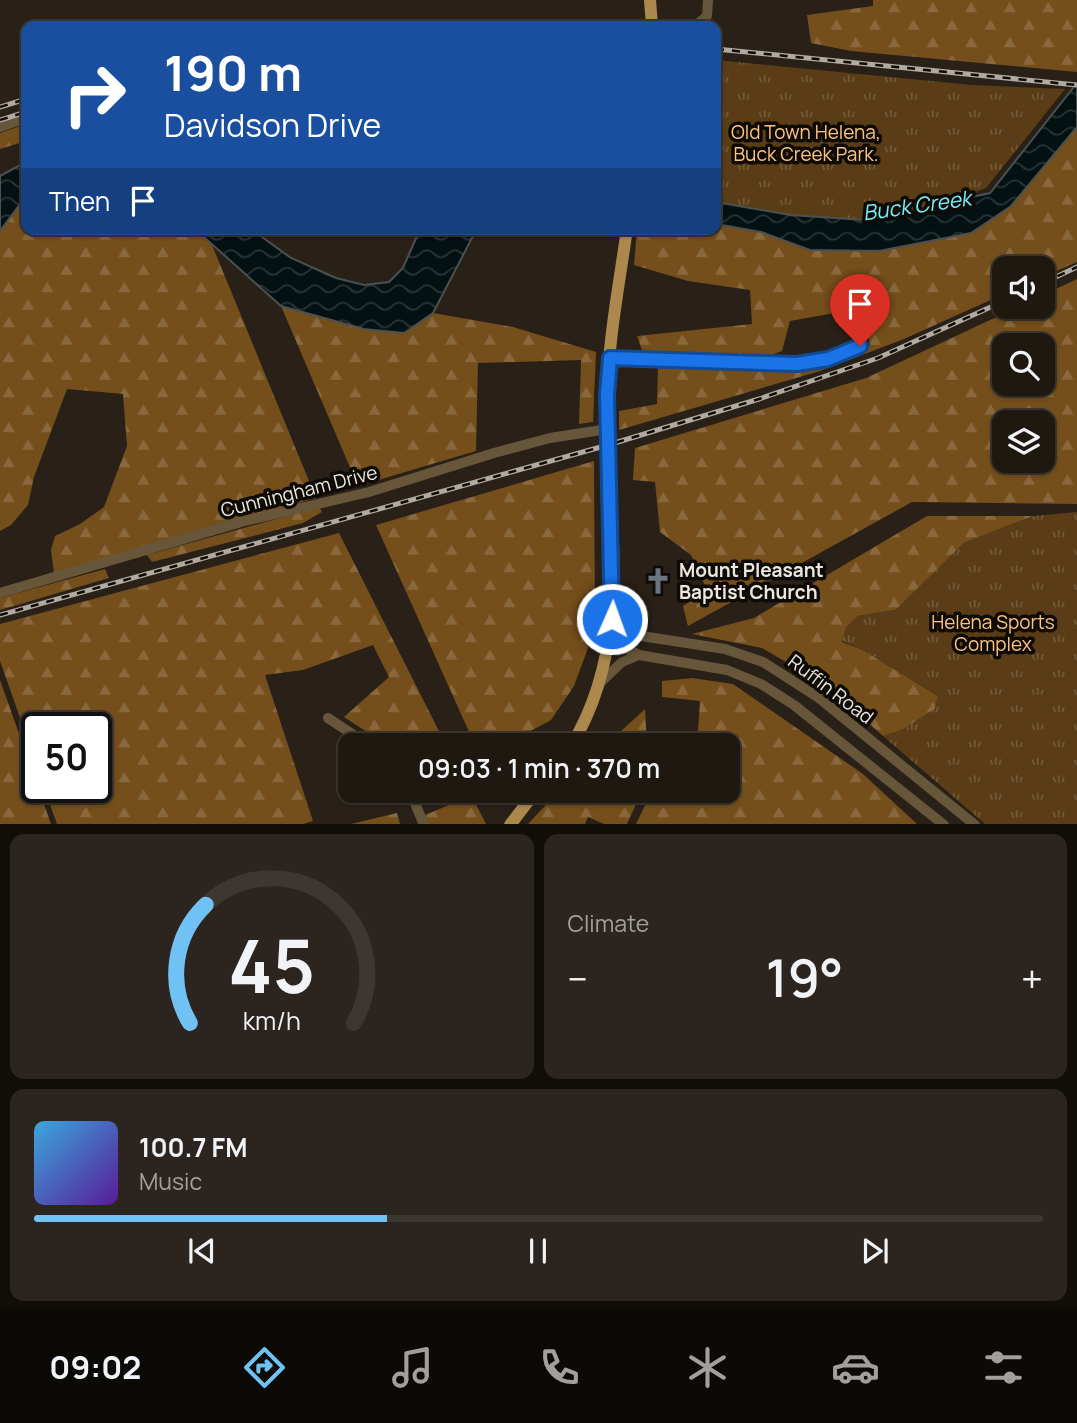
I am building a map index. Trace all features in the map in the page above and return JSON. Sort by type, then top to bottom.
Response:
[{"type":"main road","points":[[650,0],[652,21]]},
{"type":"main road","points":[[578,733],[601,682],[611,640],[614,576],[608,429],[610,358],[626,235]]},
{"type":"main road","points":[[510,824],[527,803]]},
{"type":"street","points":[[701,21],[708,0]]},
{"type":"street","points":[[0,127],[21,120]]},
{"type":"street","points":[[610,358],[797,364],[828,359],[860,346]]},
{"type":"street","name":"Cunningham Drive","points":[[0,593],[245,522],[369,492],[550,438],[608,429]]},
{"type":"street","name":"Ruffin Road","points":[[611,640],[635,635],[679,641],[725,649],[763,662],[819,698],[975,824]]},
{"type":"street","name":"Ruffin Road","points":[[611,640],[639,656],[718,668],[761,684],[794,705],[944,824]]},
{"type":"street","points":[[601,682],[622,662],[639,656]]},
{"type":"street","points":[[328,718],[350,733]]},
{"type":"street","points":[[415,803],[424,824]]},
{"type":"green space","points":[[873,0],[1077,0],[1077,72],[851,51],[811,43],[807,15],[873,6]]},
{"type":"green space","name":"Old Town Helena, Buck Creek Park.","points":[[721,60],[972,85],[1065,89],[986,188],[949,202],[864,220],[790,215],[721,203]]},
{"type":"green space","points":[[21,126],[21,143],[0,149],[0,133]]},
{"type":"green space","points":[[1077,127],[1077,262],[1055,272],[1055,256],[992,256],[992,299],[904,339],[820,371],[619,430],[619,411],[657,404],[658,365],[756,368],[819,365],[870,345],[862,308],[790,321],[782,351],[757,360],[643,353],[637,336],[752,324],[750,290],[688,281],[634,265],[636,235],[721,235],[721,225],[761,232],[810,250],[971,233]]},
{"type":"green space","points":[[21,203],[21,235],[201,235],[212,245],[316,498],[54,573],[51,550],[55,536],[80,524],[104,507],[127,446],[123,394],[67,389],[34,477],[28,505],[11,525],[0,531],[0,231]]},
{"type":"green space","points":[[1077,279],[1077,504],[912,502],[688,626],[683,606],[707,590],[691,555],[660,532],[655,482],[633,480],[635,448],[866,378],[992,319],[1055,319],[1055,289]]},
{"type":"green space","points":[[281,306],[364,329],[404,333],[433,313],[513,327],[596,352],[593,422],[579,424],[581,360],[478,363],[476,451],[358,486]]},
{"type":"green space","points":[[594,461],[595,629],[574,686],[551,720],[527,733],[470,733],[376,525]]},
{"type":"green space","points":[[319,507],[322,512],[303,523],[152,562],[147,555]]},
{"type":"green space","name":"Helena Sports Complex","points":[[1077,512],[1077,824],[985,824],[883,736],[902,730],[935,709],[938,696],[863,650],[842,641],[846,627],[858,616],[896,610],[964,543],[1033,516]]},
{"type":"green space","points":[[927,516],[1033,516],[964,543],[896,610],[858,616],[842,642],[863,650],[938,696],[935,709],[902,730],[883,736],[827,686],[762,648],[692,634],[754,618]]},
{"type":"green space","points":[[339,533],[440,733],[369,733],[344,717],[389,677],[373,645],[303,670],[265,675],[313,821],[303,824],[57,824],[49,803],[112,803],[112,712],[21,712],[21,721],[0,661],[0,624]]},
{"type":"green space","points":[[105,569],[109,578],[0,610],[0,598]]},
{"type":"green space","points":[[692,678],[733,684],[863,774],[917,824],[636,824],[646,803],[740,803],[740,733],[698,733],[700,701],[662,697],[662,681]]},
{"type":"green space","points":[[0,680],[21,739],[21,803],[44,803],[51,824],[0,824]]},
{"type":"green space","points":[[645,709],[646,733],[619,733]]},
{"type":"green space","points":[[448,803],[475,803],[486,824],[428,824],[425,815],[449,805]]},
{"type":"green space","points":[[548,803],[637,803],[627,824],[604,824],[588,817],[585,824],[528,824]]},
{"type":"green space","points":[[397,813],[400,824],[351,824]]},
{"type":"water","points":[[1077,83],[1077,127],[1011,206],[971,233],[879,251],[810,250],[761,232],[721,225],[721,203],[790,215],[864,220],[990,193]]},
{"type":"water","points":[[21,165],[21,203],[0,231],[0,176]]},
{"type":"water","points":[[202,235],[259,235],[291,258],[336,278],[364,285],[389,282],[403,268],[417,235],[473,235],[433,313],[404,333],[364,329],[281,306]]},
{"type":"railway","points":[[721,49],[1077,85]]},
{"type":"railway","points":[[0,107],[21,101]]},
{"type":"railway","points":[[0,120],[21,114]]},
{"type":"railway","points":[[1055,277],[1077,267]]},
{"type":"railway","points":[[0,615],[608,445],[759,399],[878,358],[992,306]]},
{"type":"place","name":"Mount Pleasant Baptist Church","points":[[658,581]]},
{"type":"route","points":[[612,619],[614,576],[607,395],[610,358],[797,364],[828,359],[860,346]]},
{"type":"water label","name":"Buck Creek","points":[[917,206]]}]
